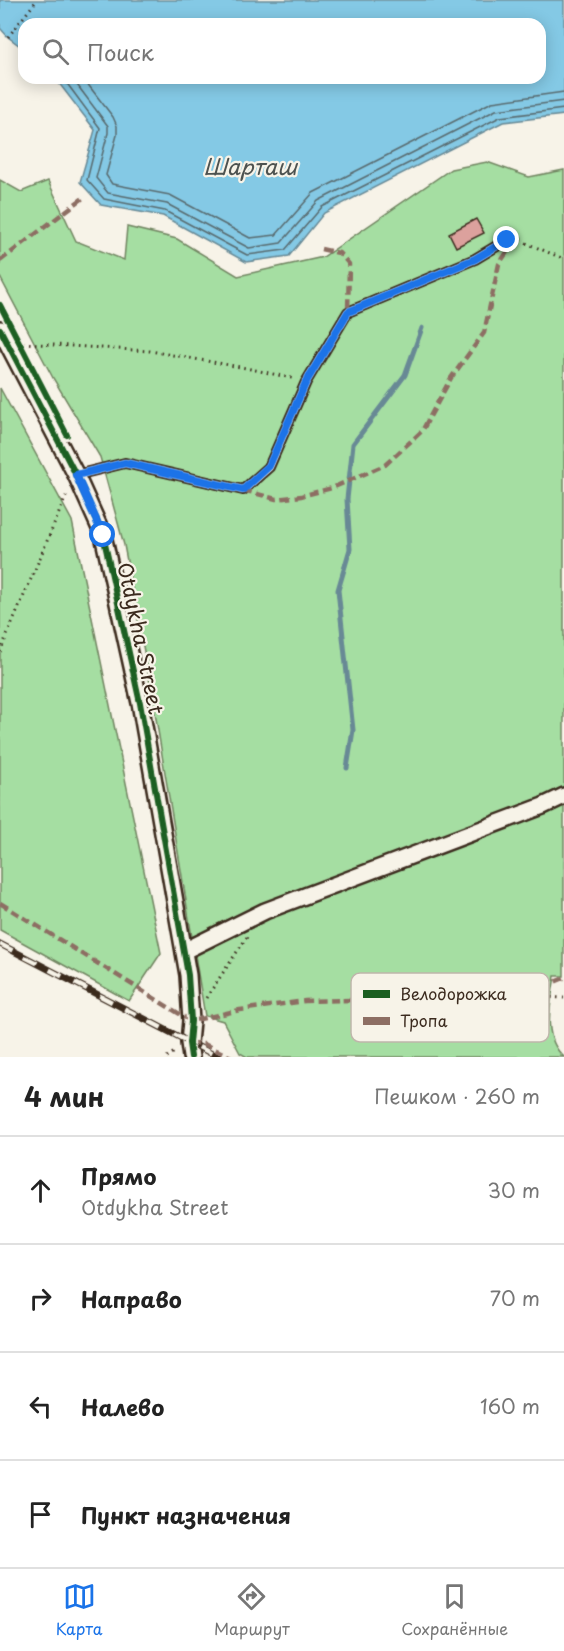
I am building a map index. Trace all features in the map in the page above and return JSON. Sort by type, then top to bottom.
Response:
[{"type":"street","name":"Otdykha Street","points":[[0,329],[76,475],[103,535],[140,703],[184,951],[188,975],[191,1057]]},
{"type":"street","points":[[184,951],[265,910],[543,806],[564,796]]},
{"type":"lane","points":[[76,475],[125,463],[243,490],[269,466],[306,382],[348,312],[475,259],[507,240],[516,239]]},
{"type":"path","points":[[23,18],[37,0]]},
{"type":"path","points":[[8,37],[18,24]]},
{"type":"path","points":[[516,239],[564,259]]},
{"type":"path","points":[[16,334],[26,354]]},
{"type":"path","points":[[21,343],[150,351],[246,368],[306,382]]},
{"type":"path","points":[[0,652],[20,610],[52,527],[76,475]]},
{"type":"path","points":[[190,1021],[265,910]]},
{"type":"path","points":[[549,997],[564,998]]},
{"type":"green space","points":[[487,162],[529,177],[564,170],[564,976],[555,976],[549,1019],[552,1039],[564,1057],[247,1057],[240,1053],[223,1021],[205,1016],[152,694],[124,545],[100,457],[53,378],[0,277],[0,180],[21,192],[48,181],[76,241],[124,260],[127,227],[177,239],[238,276],[323,257],[451,169]]},
{"type":"green space","points":[[0,388],[72,521],[161,953],[129,1001],[0,930]]},
{"type":"water","name":"Шарташ","points":[[0,0],[564,0],[564,115],[503,122],[324,213],[289,256],[246,262],[163,216],[101,205],[80,182],[95,130],[60,84],[546,84],[546,18],[18,18],[18,44],[0,28]]},
{"type":"building","points":[[476,219],[484,233],[456,247],[449,233]]},
{"type":"waterway","points":[[347,768],[353,730],[338,590],[350,549],[347,499],[353,444],[405,375],[422,328]]},
{"type":"railway","points":[[0,944],[218,1057]]},
{"type":"marked path","points":[[0,261],[83,198]]},
{"type":"marked path","points":[[243,490],[276,499],[301,496],[332,488],[385,465],[422,431],[451,378],[484,333],[499,264],[516,239]]},
{"type":"marked path","points":[[321,249],[339,253],[349,264],[348,312]]},
{"type":"marked path","points":[[0,903],[191,1021],[240,1010],[305,1001],[351,1000]]},
{"type":"marked path","points":[[549,984],[564,978]]},
{"type":"marked path","points":[[189,1043],[204,1044],[231,1057]]},
{"type":"cycle path","points":[[0,305],[67,435]]},
{"type":"cycle path","points":[[0,329],[76,475],[103,535],[140,703],[188,975],[191,1057]]},
{"type":"route","points":[[103,535],[76,475],[125,463],[243,490],[269,466],[306,382],[348,312],[475,259],[507,240]]}]
